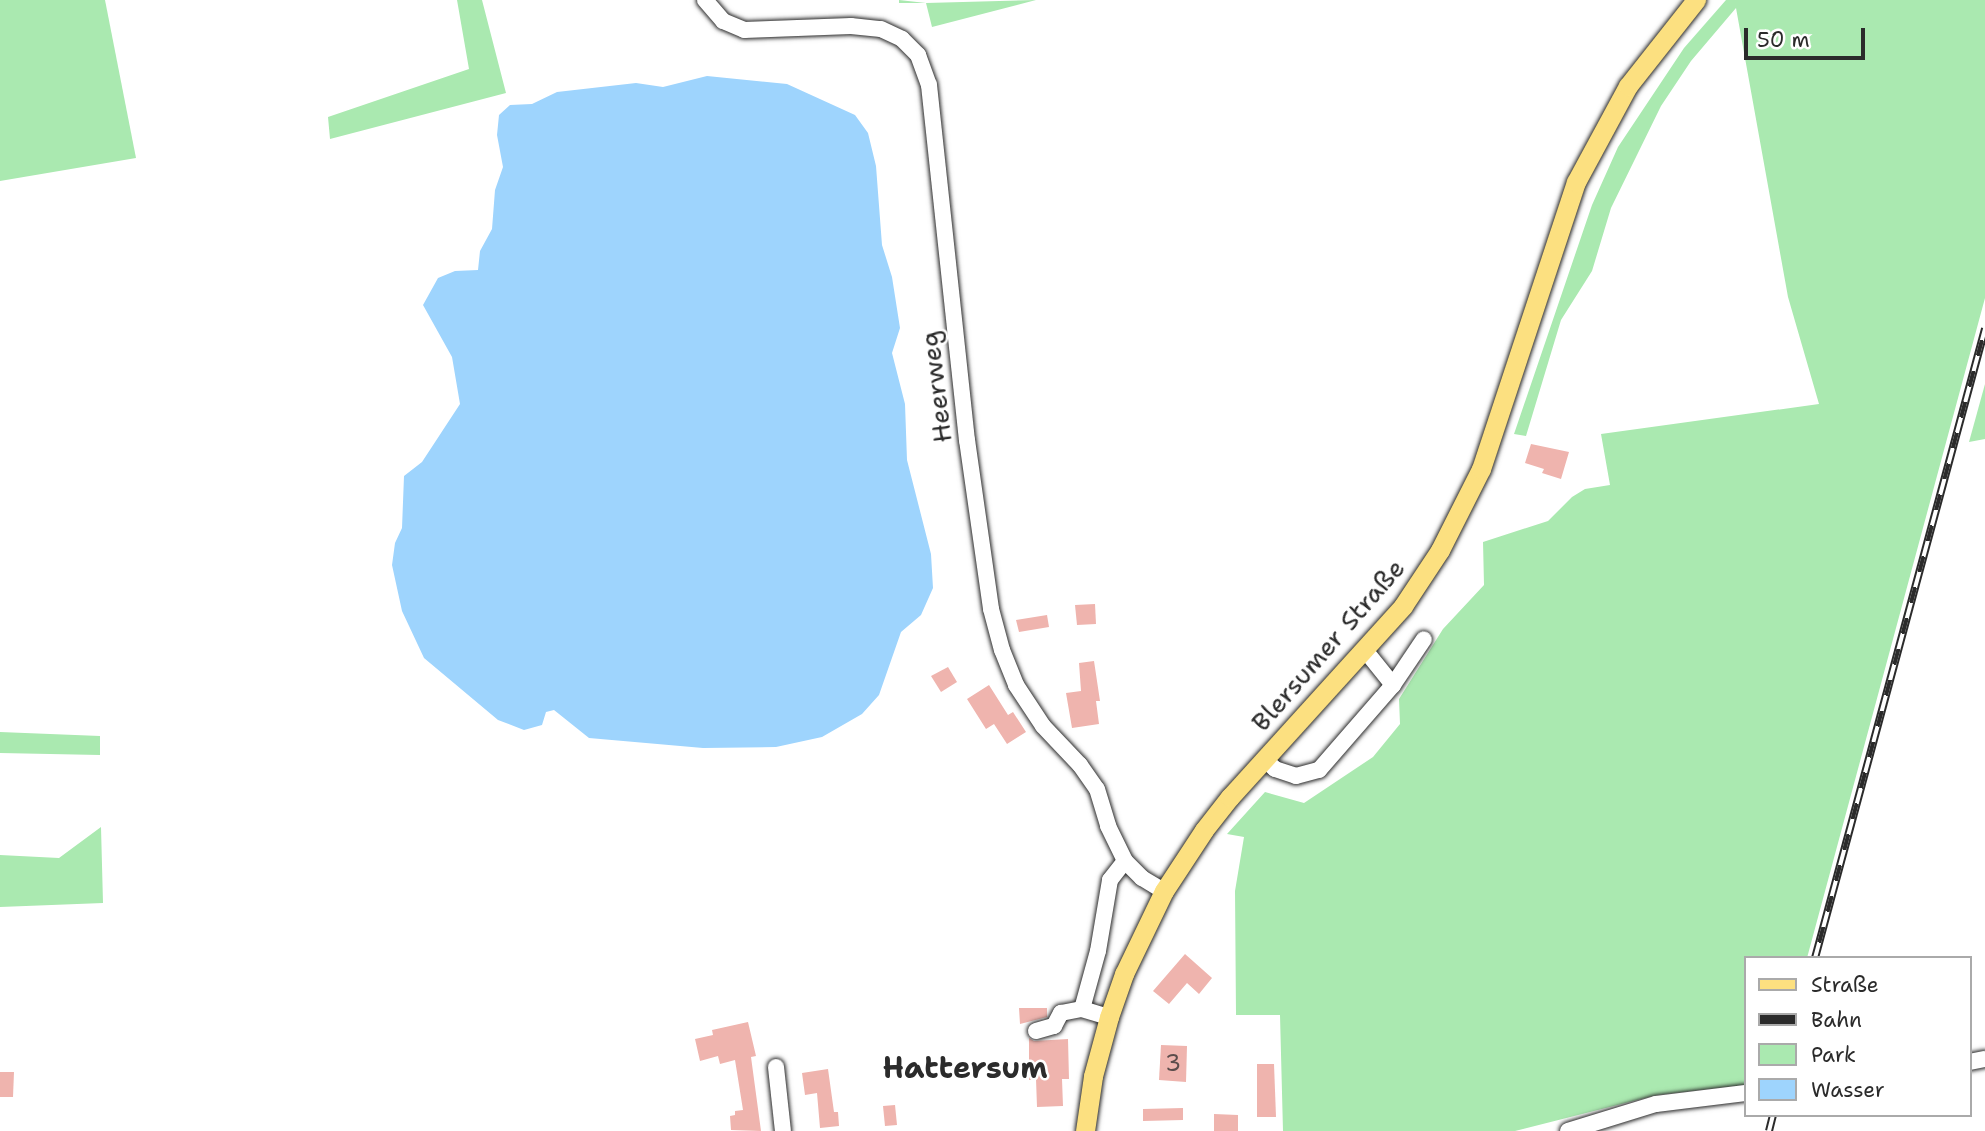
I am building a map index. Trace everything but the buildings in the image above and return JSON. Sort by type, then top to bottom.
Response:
[{"type":"main road","name":"Blersumer Straße","points":[[1085,1131],[1093,1076],[1109,1017],[1129,963],[1164,891],[1204,830],[1264,759],[1403,606],[1440,550],[1481,469],[1567,208],[1600,134],[1646,59],[1696,0]]},
{"type":"street","name":"Heerweg","points":[[705,0],[723,21],[744,30],[851,26],[881,29],[902,39],[918,55],[929,85],[967,440],[991,608],[1002,650],[1016,685],[1043,726],[1080,765],[1097,789],[1108,826],[1125,861],[1142,878],[1164,891]]},
{"type":"street","points":[[1264,759],[1275,769],[1296,776],[1319,770],[1393,685],[1424,639]]},
{"type":"street","points":[[1365,650],[1393,685]]},
{"type":"street","points":[[1082,1009],[1098,951],[1110,880],[1125,861]]},
{"type":"street","points":[[1036,1031],[1054,1026],[1061,1013],[1082,1009],[1109,1017]]},
{"type":"street","points":[[776,1067],[783,1131]]},
{"type":"street","points":[[1568,1131],[1656,1104],[1744,1093]]},
{"type":"green space","points":[[0,0],[105,0],[136,158],[0,181]]},
{"type":"green space","points":[[457,0],[482,0],[506,93],[330,139],[328,117],[469,69]]},
{"type":"green space","points":[[899,0],[926,3],[899,3]]},
{"type":"green space","points":[[1036,0],[932,27],[926,3]]},
{"type":"green space","points":[[1726,0],[1985,0],[1985,298],[1808,956],[1744,956],[1744,1085],[1657,1095],[1515,1131],[1283,1131],[1280,1015],[1236,1015],[1235,891],[1244,837],[1227,834],[1265,792],[1304,803],[1373,757],[1400,724],[1399,699],[1443,629],[1484,585],[1483,542],[1548,521],[1572,497],[1585,489],[1610,485],[1601,434],[1819,404],[1788,297],[1736,8],[1691,61],[1661,106],[1611,208],[1592,271],[1561,320],[1526,436],[1514,434],[1592,205],[1618,147],[1684,48]]},
{"type":"green space","points":[[1985,384],[1985,439],[1969,442]]},
{"type":"green space","points":[[0,732],[100,736],[100,755],[0,753]]},
{"type":"green space","points":[[101,827],[103,903],[0,907],[0,855],[59,858]]},
{"type":"water","points":[[707,76],[787,84],[855,115],[868,133],[876,166],[882,245],[892,277],[900,328],[892,353],[905,404],[907,460],[931,554],[933,588],[921,615],[901,632],[879,695],[862,714],[822,737],[776,747],[703,748],[589,738],[554,710],[546,712],[542,725],[524,730],[498,720],[424,658],[402,611],[392,565],[395,543],[402,528],[404,476],[422,462],[460,404],[452,357],[423,305],[438,278],[455,271],[478,270],[480,251],[492,229],[495,190],[503,167],[497,135],[499,115],[510,105],[532,104],[557,92],[636,83],[663,87]]},
{"type":"railway","points":[[1816,956],[1985,329]]},
{"type":"railway","points":[[1769,1131],[1772,1117]]},
{"type":"district","name":"Hattersum","points":[[965,1068]]}]
